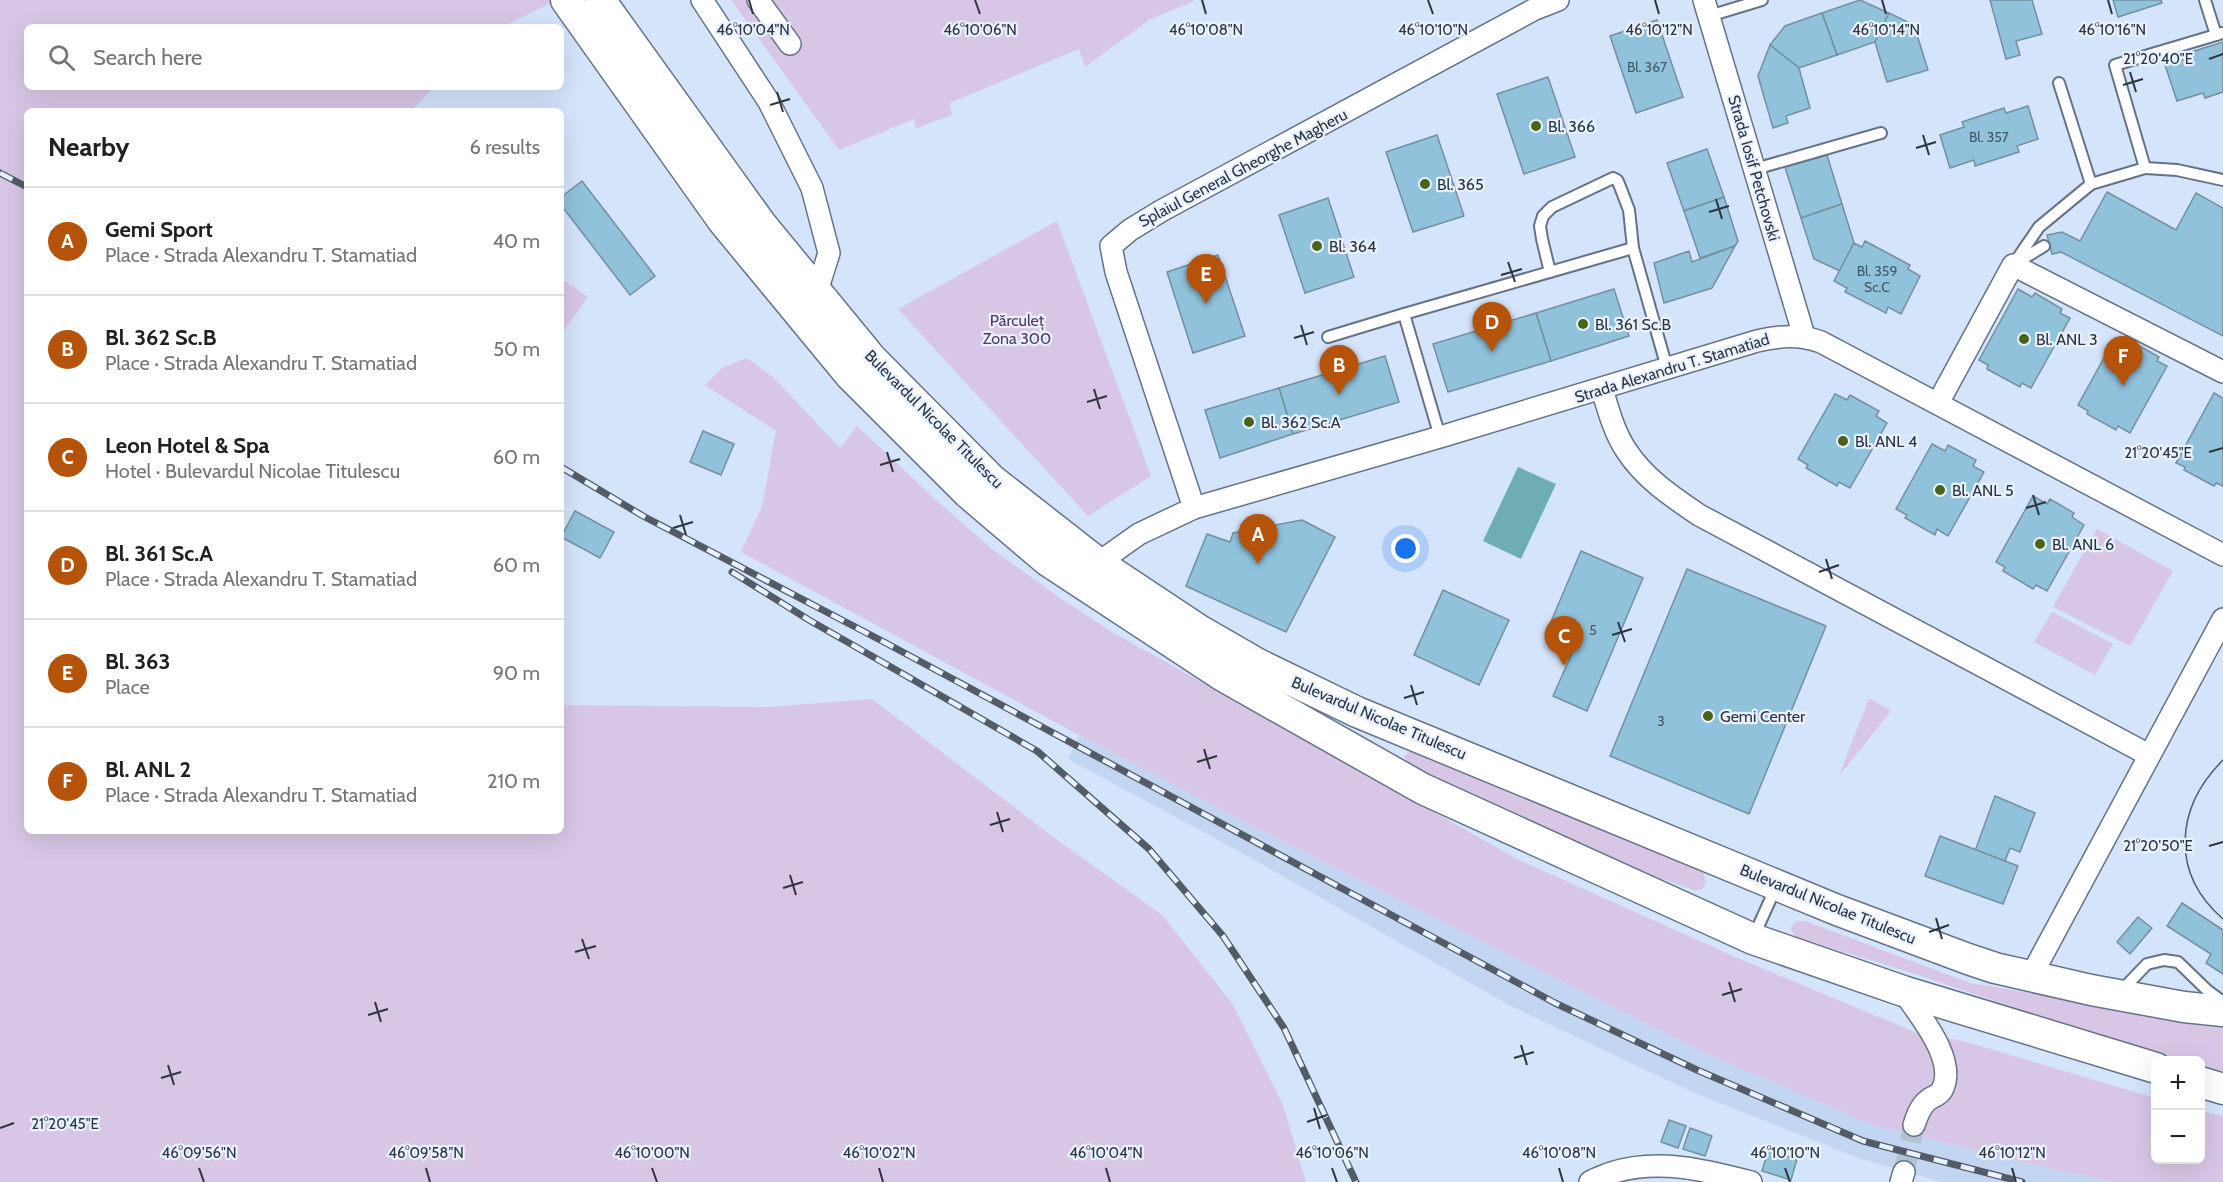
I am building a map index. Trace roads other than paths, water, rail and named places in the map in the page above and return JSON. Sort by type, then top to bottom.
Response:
[{"type":"main road","name":"Bulevardul Nicolae Titulescu","points":[[587,6],[871,358],[968,457],[992,480],[1098,563],[1199,630],[1258,664],[1322,696],[1837,910],[1968,959],[2117,995],[2184,1007],[2223,1011]]},
{"type":"main road","name":"Bulevardul Nicolae Titulescu","points":[[587,6],[723,221],[850,375],[968,493],[1048,561],[1223,676],[1423,789],[1753,939],[1903,991],[2151,1066]]},
{"type":"main road","points":[[2205,1084],[2223,1089]]},
{"type":"street","points":[[702,0],[769,102],[812,189],[829,253],[817,291]]},
{"type":"street","points":[[758,0],[790,44]]},
{"type":"street","name":"Splaiul General Gheorghe Magheru","points":[[1194,508],[1116,272],[1111,246],[1130,230],[1161,211],[1535,9],[1558,0]]},
{"type":"street","name":"Strada Iosif Petchovski","points":[[1707,8],[1804,336]]},
{"type":"street","points":[[1938,403],[2013,265],[2223,372]]},
{"type":"street","name":"Strada Alexandru T. Stamatiad","points":[[1098,563],[1139,534],[1194,508],[1783,335],[1804,336],[1821,342],[2223,555]]},
{"type":"street","points":[[1602,389],[1613,423],[1625,448],[1639,467],[1664,491],[1699,515],[2149,755]]},
{"type":"street","points":[[2031,976],[2223,619]]},
{"type":"street","points":[[1903,991],[1938,1043],[1945,1063],[1944,1088],[1920,1110],[1914,1125]]},
{"type":"street","points":[[1590,1182],[1628,1168],[1664,1165],[1705,1170],[1751,1182]]},
{"type":"lane","points":[[1707,8],[1762,0]]},
{"type":"lane","points":[[2145,168],[2115,65],[2220,34],[2205,0]]},
{"type":"lane","points":[[2059,83],[2091,184]]},
{"type":"lane","points":[[1755,169],[1881,133]]},
{"type":"lane","points":[[2013,265],[2039,227],[2091,184],[2145,168],[2156,167],[2223,180]]},
{"type":"lane","points":[[1550,272],[1540,226],[1543,216],[1552,207],[1613,178],[1617,180],[1629,210],[1633,248],[1667,368]]},
{"type":"lane","points":[[2013,265],[2044,246]]},
{"type":"lane","points":[[1328,337],[1633,248]]},
{"type":"lane","points":[[1404,314],[1440,437]]},
{"type":"lane","points":[[1753,939],[1777,884]]},
{"type":"lane","points":[[2117,995],[2146,964],[2164,960],[2178,962],[2223,1002]]},
{"type":"tunnel","points":[[1904,1172],[1914,1125]]},
{"type":"tram line","points":[[2223,760],[2207,779],[2195,799],[2188,819],[2185,840],[2187,861],[2194,882],[2206,901],[2223,919]]},
{"type":"railway","points":[[0,173],[24,185]]},
{"type":"railway","points":[[564,469],[643,516],[884,642],[1555,1003],[1697,1070],[1863,1141],[2022,1182]]},
{"type":"railway","points":[[732,572],[809,620],[1037,751],[1149,849],[1223,936],[1284,1028],[1356,1182]]},
{"type":"place","name":"Bl. 366","points":[[1536,126]]},
{"type":"place","name":"Bl. 365","points":[[1425,184]]},
{"type":"place","name":"Bl. 364","points":[[1317,246]]},
{"type":"place","name":"Bl. 363","points":[[1206,304]]},
{"type":"place","name":"Bl. 361 Sc.B","points":[[1583,324]]},
{"type":"place","name":"Bl. ANL 3","points":[[2024,339]]},
{"type":"place","name":"Bl. 361 Sc.A","points":[[1492,352]]},
{"type":"place","name":"Bl. ANL 2","points":[[2123,386]]},
{"type":"place","name":"Bl. 362 Sc.B","points":[[1339,395]]},
{"type":"place","name":"Bl. 362 Sc.A","points":[[1249,422]]},
{"type":"place","name":"Bl. ANL 4","points":[[1843,441]]},
{"type":"place","name":"Bl. ANL 5","points":[[1940,490]]},
{"type":"place","name":"Bl. ANL 6","points":[[2040,544]]},
{"type":"place","name":"Gemi Sport","points":[[1258,564]]},
{"type":"place","name":"Leon Hotel & Spa","points":[[1564,666]]},
{"type":"place","name":"Gemi Center","points":[[1708,716]]},
{"type":"park label","name":"Părculeț Zona 300","points":[[1017,329]]}]
